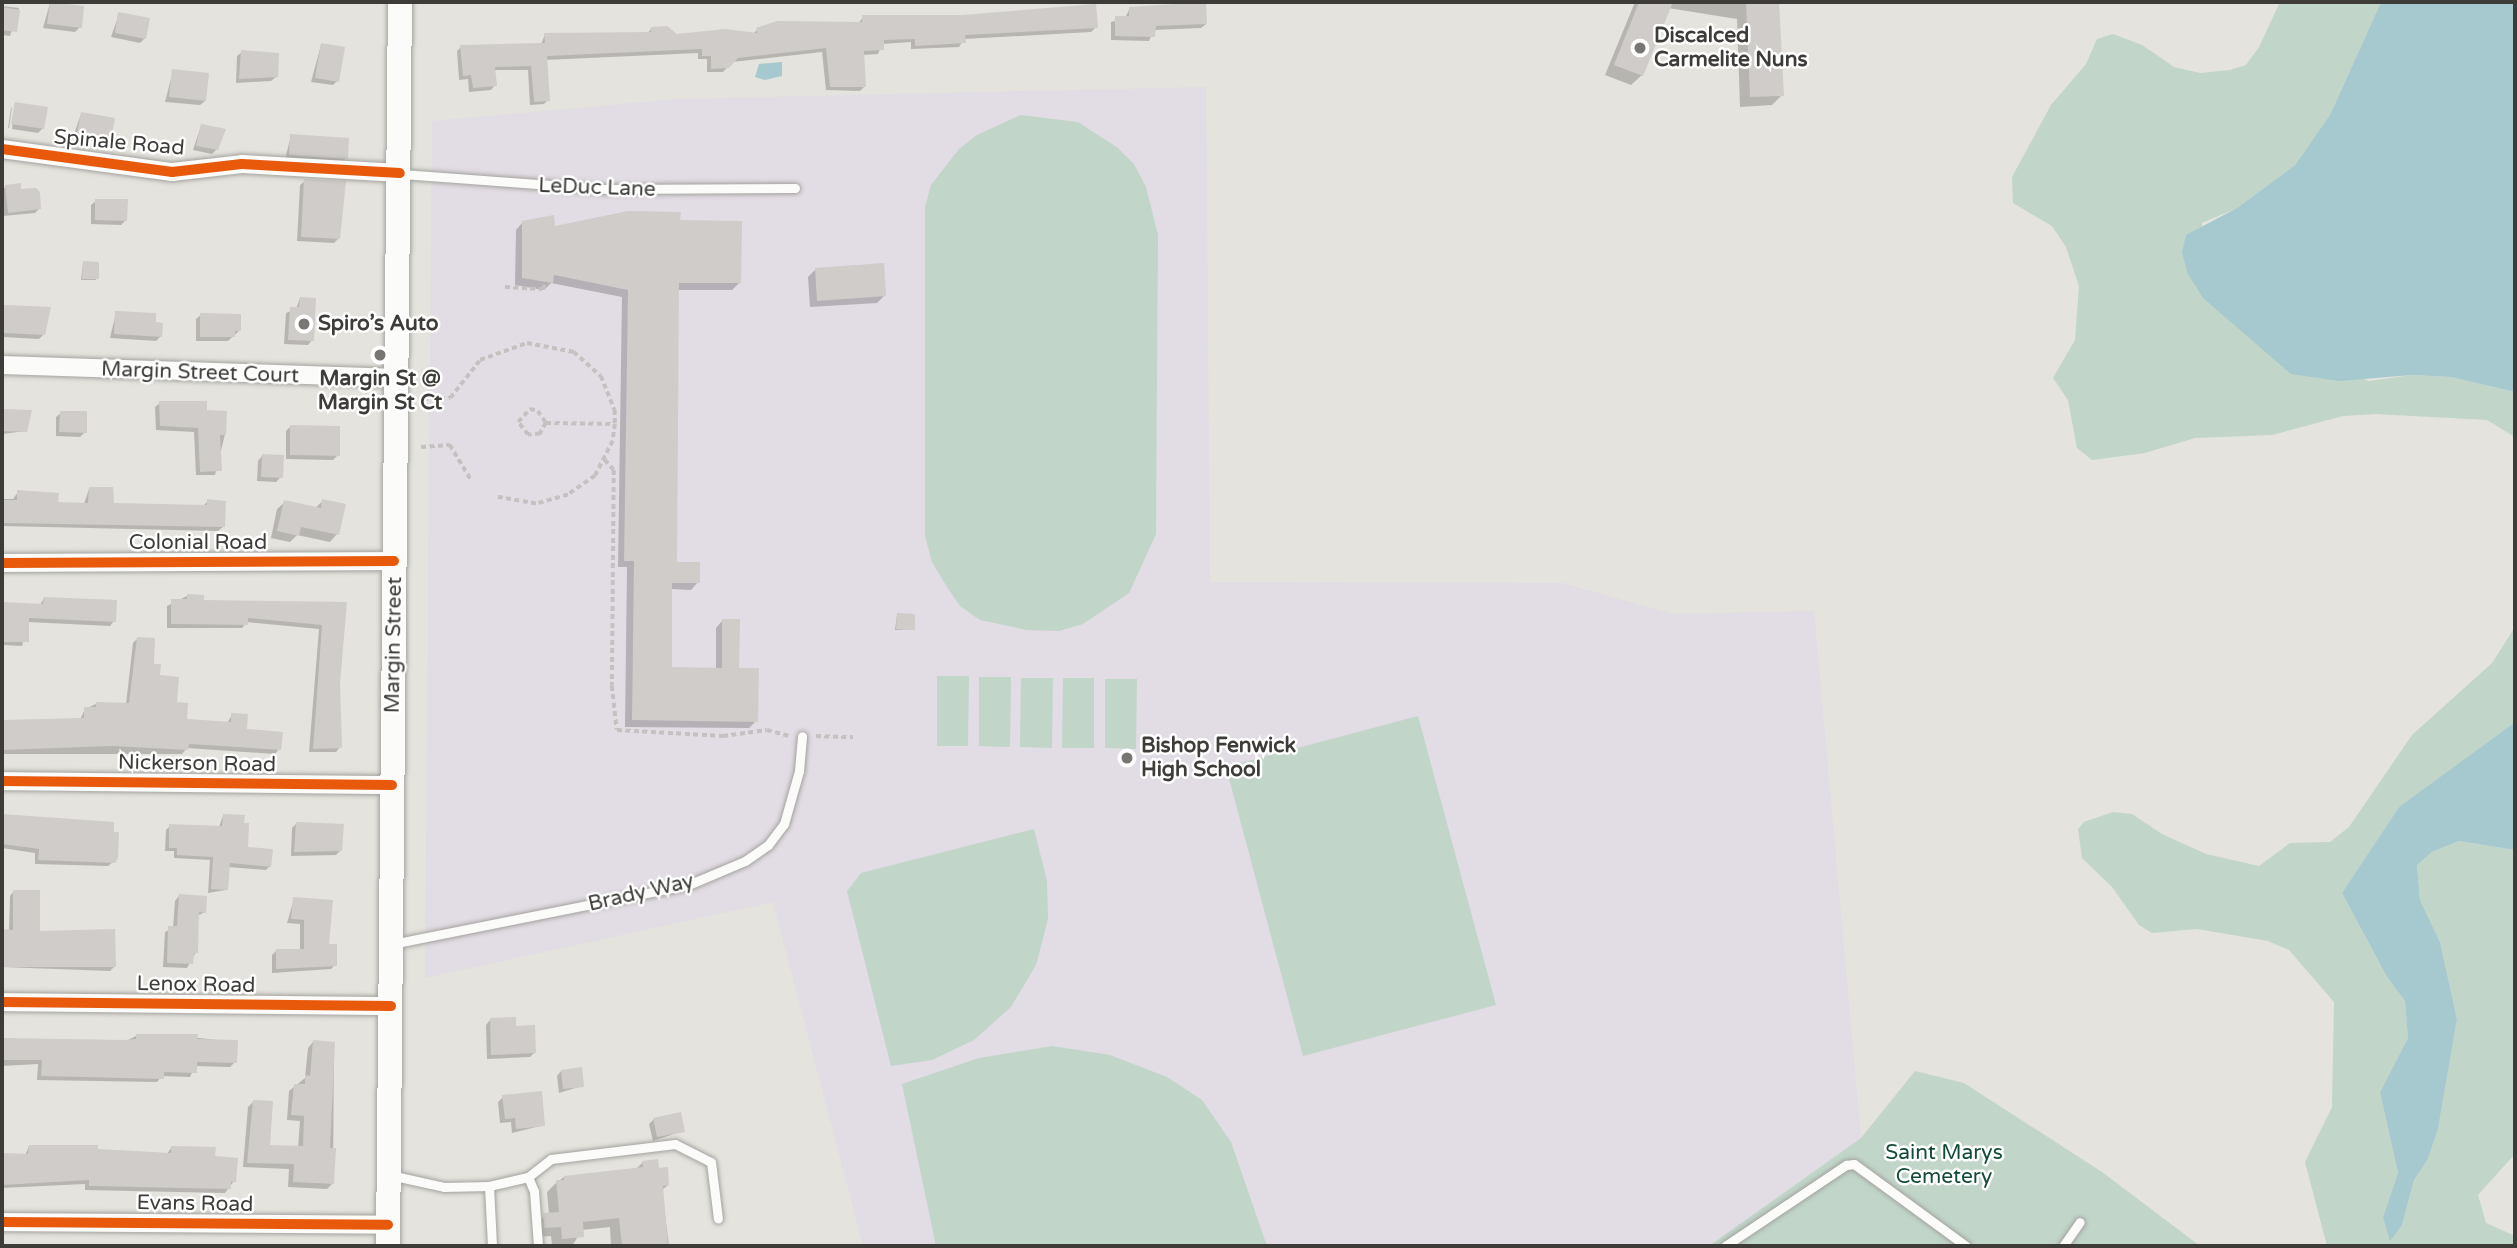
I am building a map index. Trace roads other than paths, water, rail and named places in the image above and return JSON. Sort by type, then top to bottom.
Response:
[{"type":"main road","name":"Margin Street","points":[[388,1236],[400,2]]},
{"type":"street","name":"Spinale Road","points":[[2,149],[172,172],[242,164],[400,173]]},
{"type":"street","name":"Margin Street Court","points":[[3,365],[397,378]]},
{"type":"street","name":"Colonial Road","points":[[2,563],[394,561]]},
{"type":"street","name":"Nickerson Road","points":[[2,781],[393,785]]},
{"type":"street","name":"Lenox Road","points":[[2,1002],[391,1006]]},
{"type":"street","name":"Evans Road","points":[[2,1222],[388,1236]]},
{"type":"lane","name":"LeDuc Lane","points":[[400,173],[608,189],[795,188]]},
{"type":"lane","name":"Brady Way","points":[[392,944],[688,885],[746,861],[768,845],[783,824],[797,782],[802,736]]},
{"type":"lane","points":[[389,1174],[444,1188],[489,1186],[528,1177],[551,1159],[675,1144],[711,1163],[718,1219]]},
{"type":"lane","points":[[1725,1246],[1846,1165],[1854,1164],[1966,1246]]},
{"type":"lane","points":[[528,1177],[538,1246]]},
{"type":"lane","points":[[489,1186],[492,1246]]},
{"type":"lane","points":[[2063,1246],[2080,1222]]},
{"type":"water","points":[[2381,2],[2515,2],[2515,392],[2451,377],[2412,375],[2339,381],[2291,374],[2203,298],[2188,274],[2182,253],[2186,235],[2237,208],[2295,165],[2330,115]]},
{"type":"water","points":[[782,62],[782,76],[765,80],[755,77],[759,64]]},
{"type":"water","points":[[2515,722],[2515,850],[2459,841],[2432,852],[2417,865],[2420,900],[2440,942],[2457,1019],[2438,1129],[2428,1159],[2414,1180],[2402,1225],[2390,1241],[2383,1217],[2398,1173],[2380,1092],[2408,1038],[2405,1001],[2387,977],[2342,893],[2399,807]]},
{"type":"place","name":"Discalced Carmelite Nuns","points":[[1640,48]]},
{"type":"place","name":"Spiro’s Auto","points":[[304,324]]},
{"type":"place","name":"Margin St @ Margin St Ct","points":[[380,355]]},
{"type":"place","name":"Bishop Fenwick High School","points":[[1127,758]]},
{"type":"park label","name":"Saint Marys Cemetery","points":[[1944,1165]]}]
